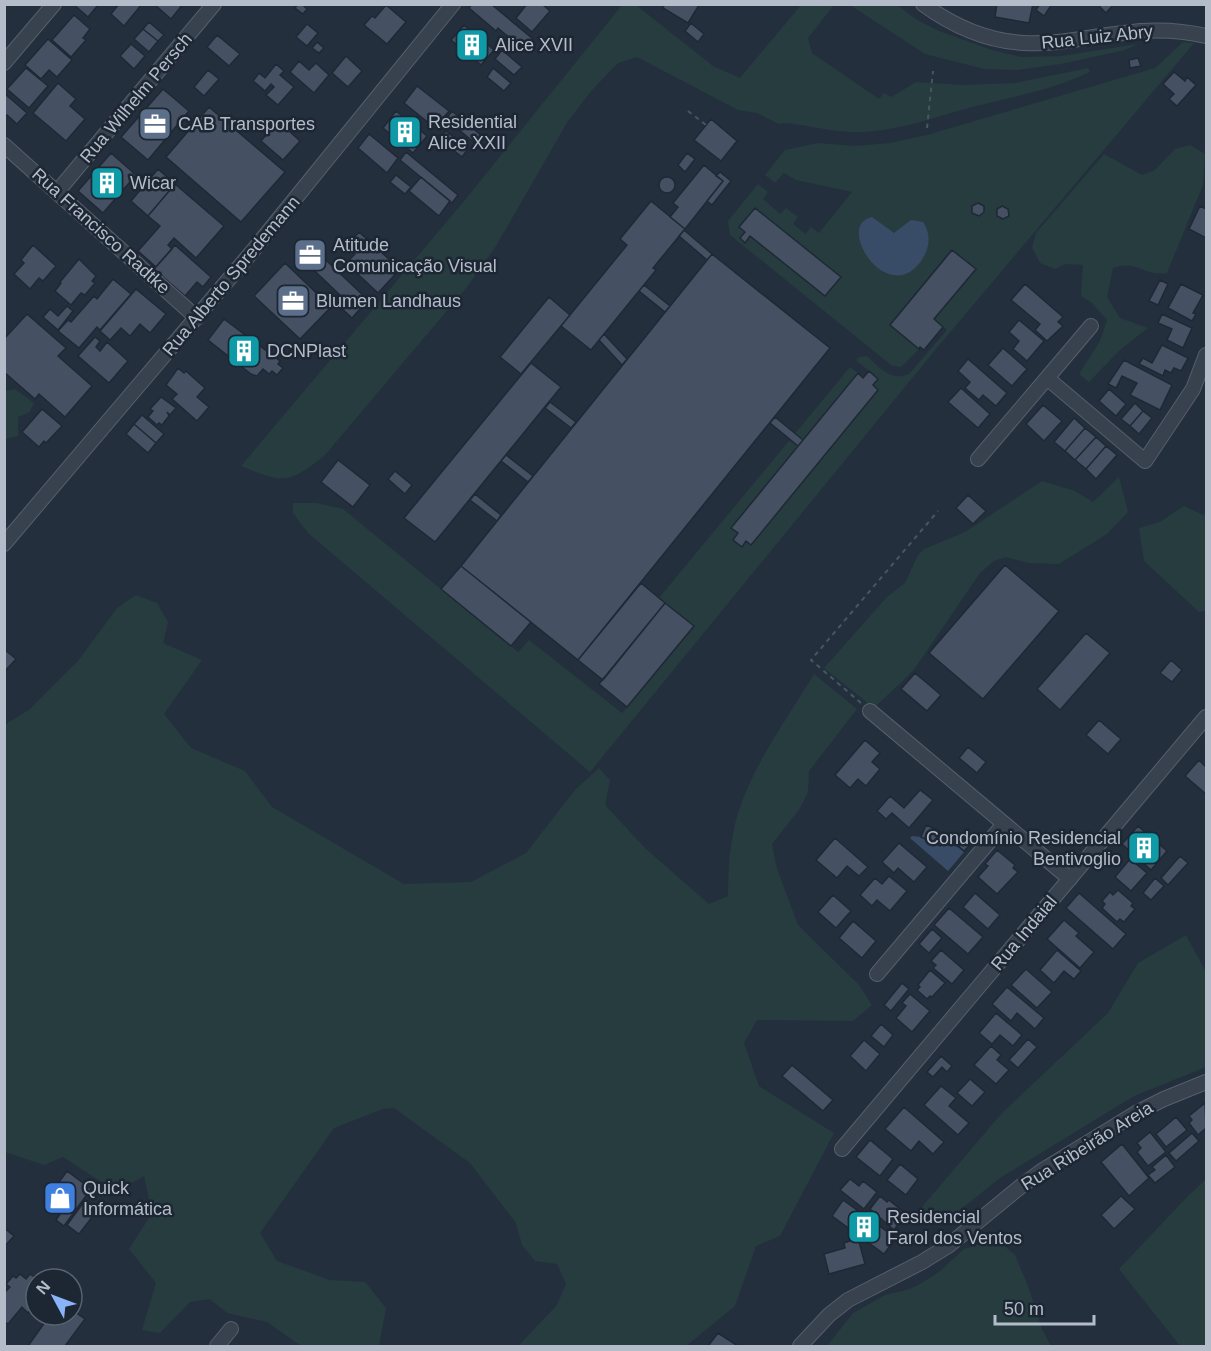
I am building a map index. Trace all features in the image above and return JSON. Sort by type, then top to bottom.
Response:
[{"type":"street","points":[[4,63],[54,4]]},
{"type":"street","name":"Rua Wilhelm Persch","points":[[57,192],[214,4]]},
{"type":"street","name":"Rua Alberto Spredemann","points":[[4,544],[197,318],[453,4]]},
{"type":"street","name":"Rua Luiz Abry","points":[[923,4],[968,31],[995,39],[1024,43],[1058,42],[1150,31],[1179,31],[1206,36]]},
{"type":"street","name":"Rua Francisco Radtke","points":[[4,145],[197,318]]},
{"type":"street","points":[[978,459],[1091,326]]},
{"type":"street","points":[[1047,378],[1145,461],[1193,389],[1206,355]]},
{"type":"street","points":[[870,711],[1070,879]]},
{"type":"street","name":"Rua Indaial","points":[[842,1149],[1206,717]]},
{"type":"street","points":[[877,974],[1004,824]]},
{"type":"street","name":"Rua Ribeirão Areia","points":[[800,1347],[829,1315],[848,1300],[948,1246],[1043,1170],[1136,1113],[1206,1082]]},
{"type":"street","points":[[217,1347],[231,1329]]},
{"type":"path","points":[[927,128],[933,71]]},
{"type":"path","points":[[688,111],[706,125]]},
{"type":"path","points":[[870,711],[812,660],[938,511]]},
{"type":"green space","points":[[622,5],[636,5],[713,66],[740,78],[801,5],[834,5],[808,38],[812,53],[879,99],[884,93],[891,97],[916,82],[963,85],[1015,83],[1088,68],[1090,72],[1047,88],[917,123],[889,129],[851,132],[787,123],[779,124],[757,113],[738,110],[637,57],[618,63],[592,90],[568,121],[496,246],[467,287],[325,455],[303,471],[286,478],[267,476],[241,466],[465,200]]},
{"type":"green space","points":[[850,5],[897,5],[917,20],[939,31],[992,50],[1021,57],[1061,56],[1138,44],[1125,50],[1061,64],[1017,70],[985,69],[925,54]]},
{"type":"green space","points":[[1183,42],[1194,43],[936,349],[590,772],[308,533],[293,513],[293,503],[317,503],[343,509],[518,652],[529,640],[622,713],[694,627],[659,598],[850,367],[858,373],[731,528],[738,533],[733,540],[741,547],[746,541],[751,545],[878,390],[873,385],[878,379],[856,360],[867,356],[891,375],[909,374],[947,330],[934,319],[975,270],[951,250],[890,324],[919,349],[901,367],[891,365],[730,235],[728,221],[758,184],[768,192],[763,199],[780,214],[786,208],[798,217],[793,224],[805,234],[811,227],[819,233],[852,192],[796,180],[784,173],[775,183],[765,175],[785,150],[818,143],[855,146],[890,143],[927,135],[1155,68]]},
{"type":"green space","points":[[1190,145],[1205,154],[1203,185],[1167,273],[1152,273],[1128,266],[1113,268],[1107,297],[1120,318],[1148,328],[1120,350],[1089,382],[1079,374],[1100,341],[1107,320],[1091,302],[1081,296],[1083,265],[1066,264],[1055,269],[1040,263],[1032,248],[1036,233],[1104,154],[1142,175],[1155,170],[1175,149]]},
{"type":"green space","points":[[15,389],[34,403],[30,412],[18,417],[18,436],[5,439],[5,391]]},
{"type":"green space","points":[[1119,477],[1128,512],[1107,534],[1059,564],[1029,563],[1006,557],[994,561],[980,573],[913,671],[874,708],[824,668],[887,597],[905,583],[918,555],[924,549],[965,532],[1042,481],[1075,491],[1093,502]]},
{"type":"green space","points":[[1184,506],[1203,515],[1206,514],[1206,611],[1199,612],[1144,561],[1139,528],[1160,522]]},
{"type":"green space","points":[[136,595],[157,603],[168,622],[163,643],[202,660],[164,714],[191,748],[245,771],[272,807],[404,884],[471,882],[526,853],[575,790],[599,768],[610,780],[605,805],[645,848],[709,904],[728,896],[731,844],[738,813],[753,777],[772,742],[814,674],[857,709],[809,771],[808,792],[799,810],[772,844],[777,869],[798,925],[859,985],[872,1005],[853,1021],[757,1020],[744,1043],[759,1086],[834,1133],[780,1236],[756,1246],[735,1306],[686,1346],[518,1346],[557,1305],[566,1284],[557,1264],[535,1261],[522,1245],[516,1223],[470,1163],[394,1108],[383,1109],[334,1128],[260,1233],[277,1261],[330,1280],[365,1282],[386,1308],[379,1346],[301,1346],[267,1322],[227,1313],[210,1299],[190,1302],[160,1333],[142,1330],[156,1283],[129,1249],[152,1213],[144,1176],[117,1192],[63,1157],[44,1165],[5,1152],[6,724],[30,709],[78,661],[117,608]]},
{"type":"green space","points":[[1186,935],[1206,972],[1206,1067],[1134,1096],[1000,1178],[950,1218],[927,1213],[921,1208],[1002,1113],[1108,1013],[1138,963]]},
{"type":"green space","points":[[1206,1179],[1206,1346],[1180,1346],[1119,1269]]},
{"type":"green space","points":[[996,1239],[1015,1255],[1042,1329],[1051,1346],[827,1346],[853,1313],[885,1295],[920,1284],[939,1272],[964,1249]]},
{"type":"water","points":[[872,217],[894,233],[911,220],[923,222],[926,226],[929,240],[927,249],[923,258],[910,272],[896,276],[882,271],[870,261],[862,248],[859,234],[862,223]]},
{"type":"water","points":[[912,836],[921,837],[940,845],[942,843],[955,845],[964,852],[948,871],[910,838]]},
{"type":"building","points":[[73,4],[99,4],[88,17]]},
{"type":"building","points":[[119,4],[142,4],[124,26],[111,14]]},
{"type":"building","points":[[154,4],[183,4],[171,19]]},
{"type":"building","points":[[298,4],[302,4],[307,9],[303,14],[295,8]]},
{"type":"building","points":[[472,4],[491,4],[533,39],[524,50],[498,28],[496,31],[469,8]]},
{"type":"building","points":[[527,4],[542,4],[550,11],[532,32],[516,18]]},
{"type":"building","points":[[665,4],[699,5],[688,23],[663,8]]},
{"type":"building","points":[[997,4],[1033,4],[1029,23],[995,17]]},
{"type":"building","points":[[1040,4],[1052,4],[1044,16],[1036,10]]},
{"type":"building","points":[[1097,4],[1114,4],[1106,13]]},
{"type":"building","points":[[386,5],[406,22],[387,44],[364,25],[372,16],[375,18]]},
{"type":"building","points":[[74,15],[90,29],[83,38],[86,40],[71,57],[52,40]]},
{"type":"building","points":[[149,22],[164,35],[158,41],[143,29]]},
{"type":"building","points":[[691,23],[704,34],[698,42],[685,31]]},
{"type":"building","points":[[307,24],[318,33],[307,46],[296,37]]},
{"type":"building","name":"Alice XVII","points":[[464,25],[494,50],[481,65],[451,40]]},
{"type":"building","points":[[143,29],[158,41],[149,52],[134,39]]},
{"type":"building","points":[[217,35],[240,54],[229,66],[207,47]]},
{"type":"building","points":[[48,39],[72,60],[57,77],[49,70],[41,79],[25,65]]},
{"type":"building","points":[[317,42],[324,48],[319,53],[312,48]]},
{"type":"building","points":[[131,44],[145,56],[134,69],[120,56]]},
{"type":"building","points":[[502,50],[522,67],[514,75],[495,59]]},
{"type":"building","points":[[346,56],[362,71],[348,87],[332,73]]},
{"type":"building","points":[[1138,58],[1141,66],[1130,68],[1129,60]]},
{"type":"building","points":[[299,61],[309,70],[316,63],[329,75],[314,93],[290,72]]},
{"type":"building","points":[[276,64],[284,71],[280,75],[294,87],[278,105],[266,95],[274,87],[271,84],[265,91],[253,81],[259,73],[265,78]]},
{"type":"building","points":[[26,68],[48,86],[29,108],[7,89]]},
{"type":"building","points":[[493,68],[511,83],[504,91],[487,77]]},
{"type":"building","points":[[208,70],[219,79],[204,96],[194,87]]},
{"type":"building","points":[[1174,72],[1185,81],[1187,77],[1196,85],[1177,106],[1169,99],[1174,94],[1163,84]]},
{"type":"building","points":[[58,83],[76,99],[70,106],[85,119],[66,141],[33,113]]},
{"type":"building","points":[[417,86],[449,111],[435,128],[404,103]]},
{"type":"building","name":"CAB Transportes","points":[[163,89],[189,111],[148,160],[121,137]]},
{"type":"building","points":[[4,93],[27,113],[17,124],[7,115],[4,118]]},
{"type":"building","points":[[209,107],[285,172],[241,222],[166,157]]},
{"type":"building","name":"Residential Alice XXII","points":[[396,111],[427,136],[413,153],[383,128]]},
{"type":"building","points":[[452,111],[482,136],[476,144],[446,119]]},
{"type":"building","points":[[711,119],[737,141],[721,161],[694,140]]},
{"type":"building","points":[[278,121],[300,141],[283,160],[261,141]]},
{"type":"building","points":[[446,131],[468,149],[462,157],[439,139]]},
{"type":"building","points":[[369,134],[398,158],[387,173],[358,148]]},
{"type":"building","points":[[406,152],[458,195],[452,203],[400,160]]},
{"type":"building","name":"Wicar","points":[[111,153],[136,175],[103,213],[78,191]]},
{"type":"building","points":[[687,153],[695,159],[685,172],[678,165]]},
{"type":"building","points":[[704,165],[723,181],[685,229],[670,217],[678,207],[673,203]]},
{"type":"building","points":[[158,169],[175,184],[148,216],[131,201]]},
{"type":"building","points":[[720,172],[731,181],[712,205],[707,201],[723,181],[716,176]]},
{"type":"building","points":[[396,175],[411,187],[405,194],[390,182]]},
{"type":"building","points":[[421,177],[450,201],[439,216],[409,191]]},
{"type":"building","points":[[667,177],[675,185],[667,193],[659,185]]},
{"type":"building","points":[[175,184],[224,226],[196,258],[174,238],[168,245],[172,249],[156,267],[138,251],[160,226],[148,216]]},
{"type":"building","points":[[651,201],[685,229],[653,268],[656,270],[591,350],[561,326],[627,245],[620,239]]},
{"type":"building","points":[[978,203],[984,206],[984,212],[979,216],[972,213],[972,206]]},
{"type":"building","points":[[1002,206],[1008,209],[1009,216],[1003,219],[997,216],[997,209]]},
{"type":"building","points":[[1200,206],[1206,209],[1206,238],[1189,229]]},
{"type":"building","points":[[755,208],[841,277],[825,296],[750,236],[745,243],[740,238],[745,232],[739,227]]},
{"type":"building","points":[[684,230],[712,254],[707,260],[679,236]]},
{"type":"building","points":[[359,232],[390,260],[393,258],[402,267],[378,293],[346,263],[355,254],[346,246]]},
{"type":"building","points":[[309,244],[368,300],[352,318],[338,305],[344,299],[298,255]]},
{"type":"building","points":[[33,245],[56,266],[43,281],[39,278],[30,289],[14,274],[24,263],[21,260]]},
{"type":"building","points":[[175,245],[211,277],[203,287],[197,282],[185,296],[154,269]]},
{"type":"building","points":[[952,250],[976,269],[934,319],[943,327],[924,350],[920,347],[919,349],[890,325]]},
{"type":"building","points":[[712,254],[830,348],[578,660],[461,566]]},
{"type":"building","points":[[79,259],[96,276],[92,281],[95,283],[85,295],[81,293],[71,305],[55,291]]},
{"type":"building","name":"Blumen Landhaus","points":[[285,263],[331,307],[300,339],[254,296]]},
{"type":"building","points":[[113,279],[131,294],[100,330],[97,327],[79,348],[58,331],[68,320],[71,322],[94,296],[97,299]]},
{"type":"building","points":[[1160,280],[1168,284],[1158,305],[1149,301]]},
{"type":"building","points":[[1025,284],[1063,317],[1058,322],[1063,326],[1047,341],[1035,330],[1040,324],[1011,300]]},
{"type":"building","points":[[1181,284],[1203,295],[1193,313],[1196,314],[1192,321],[1168,308]]},
{"type":"building","points":[[644,285],[670,306],[665,312],[639,291]]},
{"type":"building","points":[[136,289],[166,314],[150,333],[140,324],[130,336],[121,328],[110,340],[100,331]]},
{"type":"building","points":[[549,297],[570,315],[521,374],[500,357]]},
{"type":"building","points":[[67,306],[73,311],[58,330],[43,317],[50,309],[58,316]]},
{"type":"building","points":[[27,314],[66,348],[58,356],[92,386],[65,417],[39,394],[35,399],[4,372],[4,339]]},
{"type":"building","points":[[1162,314],[1192,328],[1183,348],[1167,340],[1172,329],[1158,323]]},
{"type":"building","name":"DCNPlast","points":[[224,319],[280,361],[278,364],[283,368],[277,375],[272,371],[269,374],[263,369],[257,376],[251,374],[208,340]]},
{"type":"building","points":[[1019,320],[1044,341],[1027,361],[1013,349],[1019,341],[1009,332]]},
{"type":"building","points":[[604,334],[627,359],[622,365],[599,340]]},
{"type":"building","points":[[95,337],[100,341],[96,347],[100,351],[107,342],[128,361],[109,383],[78,356]]},
{"type":"building","points":[[1162,345],[1188,358],[1181,371],[1174,368],[1171,373],[1165,370],[1163,376],[1139,364],[1143,358],[1152,363]]},
{"type":"building","points":[[1003,348],[1027,369],[1012,386],[988,365]]},
{"type":"building","points":[[968,359],[1007,393],[996,406],[983,395],[979,400],[965,388],[970,382],[958,371]]},
{"type":"building","points":[[1124,360],[1172,385],[1160,410],[1130,395],[1137,383],[1122,376],[1116,388],[1108,384]]},
{"type":"building","points":[[531,363],[561,387],[435,542],[404,518]]},
{"type":"building","points":[[178,368],[184,373],[186,371],[205,388],[197,397],[209,407],[197,421],[172,399],[177,394],[166,385]]},
{"type":"building","points":[[869,371],[878,379],[873,385],[878,390],[751,545],[746,541],[742,547],[733,540],[738,533],[731,528],[858,373],[863,378]]},
{"type":"building","points":[[961,388],[990,414],[978,428],[948,402]]},
{"type":"building","points":[[1109,389],[1126,404],[1116,416],[1099,401]]},
{"type":"building","points":[[161,397],[176,408],[170,415],[167,412],[169,416],[162,425],[159,423],[157,425],[148,417],[153,411],[150,409]]},
{"type":"building","points":[[550,402],[576,422],[571,428],[545,408]]},
{"type":"building","points":[[1135,403],[1143,411],[1130,426],[1121,419]]},
{"type":"building","points":[[1043,405],[1062,421],[1044,441],[1026,424]]},
{"type":"building","points":[[42,409],[62,426],[39,447],[22,432]]},
{"type":"building","points":[[1143,411],[1152,418],[1139,434],[1130,426]]},
{"type":"building","points":[[142,415],[164,434],[156,443],[134,424]]},
{"type":"building","points":[[775,417],[803,440],[798,446],[770,423]]},
{"type":"building","points":[[1074,418],[1085,428],[1065,451],[1054,442]]},
{"type":"building","points":[[134,424],[156,443],[148,453],[126,434]]},
{"type":"building","points":[[1085,428],[1096,437],[1075,460],[1065,451]]},
{"type":"building","points":[[1096,437],[1106,446],[1086,469],[1075,460]]},
{"type":"building","points":[[1106,446],[1117,455],[1096,479],[1086,469]]},
{"type":"building","points":[[506,455],[533,476],[528,482],[501,461]]},
{"type":"building","points":[[338,460],[370,485],[353,507],[321,482]]},
{"type":"building","points":[[395,471],[412,485],[405,494],[388,479]]},
{"type":"building","points":[[475,494],[501,515],[497,521],[470,500]]},
{"type":"building","points":[[968,495],[986,511],[973,524],[956,508]]},
{"type":"building","points":[[1005,565],[1059,611],[983,699],[929,653]]},
{"type":"building","points":[[461,566],[531,622],[511,646],[441,589]]},
{"type":"building","points":[[641,583],[665,603],[603,680],[578,660]]},
{"type":"building","points":[[665,603],[694,626],[627,707],[599,684]]},
{"type":"building","points":[[1086,633],[1110,653],[1060,710],[1037,689]]},
{"type":"building","points":[[4,649],[16,659],[5,671],[4,671]]},
{"type":"building","points":[[1171,660],[1182,670],[1172,682],[1160,673]]},
{"type":"building","points":[[915,673],[941,695],[927,711],[901,689]]},
{"type":"building","points":[[1099,720],[1121,739],[1108,754],[1086,735]]},
{"type":"building","points":[[865,740],[880,753],[872,762],[880,769],[866,786],[858,779],[850,788],[835,775]]},
{"type":"building","points":[[968,747],[986,762],[977,773],[959,758]]},
{"type":"building","points":[[1199,760],[1206,767],[1206,794],[1185,776]]},
{"type":"building","points":[[920,790],[933,800],[909,828],[892,813],[886,819],[877,811],[890,796],[904,808]]},
{"type":"building","points":[[926,825],[946,834],[940,846],[921,837]]},
{"type":"building","name":"Condomínio Residencial Bentivoglio","points":[[1138,826],[1167,851],[1151,870],[1122,844]]},
{"type":"building","points":[[964,836],[972,843],[964,851],[956,844]]},
{"type":"building","points":[[835,838],[868,867],[859,876],[847,866],[837,878],[816,860]]},
{"type":"building","points":[[899,843],[927,867],[914,882],[898,868],[894,873],[882,862]]},
{"type":"building","points":[[997,850],[1015,865],[1013,868],[1018,872],[997,894],[978,877],[988,866],[985,864]]},
{"type":"building","points":[[1180,856],[1188,863],[1168,885],[1161,878]]},
{"type":"building","points":[[1130,859],[1147,873],[1131,891],[1115,877]]},
{"type":"building","points":[[889,876],[907,891],[890,911],[877,900],[872,906],[860,895],[875,878],[882,884]]},
{"type":"building","points":[[1155,878],[1164,886],[1151,900],[1143,893]]},
{"type":"building","points":[[1118,890],[1133,903],[1131,906],[1135,909],[1124,922],[1120,919],[1117,922],[1102,908],[1105,904],[1102,901],[1110,892],[1113,895]]},
{"type":"building","points":[[975,893],[1000,915],[988,929],[963,907]]},
{"type":"building","points":[[1079,893],[1126,934],[1113,949],[1066,908]]},
{"type":"building","points":[[833,895],[851,911],[836,928],[818,912]]},
{"type":"building","points":[[949,908],[983,937],[968,954],[934,925]]},
{"type":"building","points":[[1064,920],[1079,933],[1076,936],[1094,952],[1080,968],[1047,939]]},
{"type":"building","points":[[853,921],[876,941],[862,958],[839,938]]},
{"type":"building","points":[[932,929],[942,938],[929,953],[919,944]]},
{"type":"building","points":[[941,950],[964,970],[952,984],[933,968],[936,965],[931,961]]},
{"type":"building","points":[[1057,950],[1081,971],[1074,979],[1064,971],[1054,983],[1040,970]]},
{"type":"building","points":[[1026,969],[1052,992],[1037,1008],[1011,985]]},
{"type":"building","points":[[930,970],[945,983],[932,997],[927,999],[917,990],[920,987],[918,985]]},
{"type":"building","points":[[902,983],[909,989],[891,1011],[884,1005]]},
{"type":"building","points":[[1007,987],[1044,1018],[1035,1029],[1017,1013],[1011,1021],[992,1004]]},
{"type":"building","points":[[910,994],[930,1011],[912,1032],[896,1018],[906,1006],[902,1003]]},
{"type":"building","points":[[996,1013],[1022,1035],[1013,1046],[1000,1035],[992,1044],[979,1033]]},
{"type":"building","points":[[881,1024],[893,1035],[884,1047],[871,1036]]},
{"type":"building","points":[[1028,1039],[1037,1047],[1018,1068],[1009,1060]]},
{"type":"building","points":[[864,1040],[880,1054],[866,1071],[850,1056]]},
{"type":"building","points":[[991,1046],[1001,1055],[997,1060],[1009,1070],[996,1084],[974,1065]]},
{"type":"building","points":[[941,1056],[952,1066],[947,1072],[942,1067],[933,1077],[927,1072]]},
{"type":"building","points":[[792,1065],[833,1100],[823,1111],[782,1076]]},
{"type":"building","points":[[970,1079],[985,1092],[972,1106],[957,1093]]},
{"type":"building","points":[[941,1086],[956,1098],[949,1106],[969,1123],[958,1135],[924,1105]]},
{"type":"building","points":[[1205,1103],[1206,1128],[1198,1135],[1189,1123],[1192,1120],[1189,1116]]},
{"type":"building","points":[[904,1107],[944,1142],[933,1154],[919,1141],[911,1151],[885,1129]]},
{"type":"building","points":[[1176,1117],[1187,1130],[1166,1147],[1156,1134]]},
{"type":"building","points":[[1150,1132],[1166,1152],[1148,1166],[1137,1152],[1141,1148],[1137,1143]]},
{"type":"building","points":[[1192,1133],[1199,1141],[1176,1161],[1169,1153]]},
{"type":"building","points":[[870,1140],[893,1159],[880,1176],[856,1157]]},
{"type":"building","points":[[1122,1144],[1149,1178],[1129,1196],[1101,1162]]},
{"type":"building","points":[[1166,1155],[1175,1167],[1155,1183],[1148,1175],[1155,1170],[1152,1167]]},
{"type":"building","points":[[900,1164],[918,1179],[906,1195],[887,1180]]},
{"type":"building","points":[[67,1171],[91,1189],[64,1226],[56,1220],[63,1210],[47,1199]]},
{"type":"building","points":[[850,1179],[859,1186],[863,1181],[877,1192],[864,1209],[840,1190]]},
{"type":"building","points":[[880,1196],[887,1202],[889,1200],[906,1214],[894,1230],[870,1209]]},
{"type":"building","points":[[1121,1196],[1135,1209],[1114,1229],[1101,1215]]},
{"type":"building","name":"Residencial Farol dos Ventos","points":[[843,1200],[896,1238],[884,1254],[832,1216]]},
{"type":"building","points":[[83,1203],[96,1212],[79,1234],[67,1225]]},
{"type":"building","points":[[4,1228],[14,1236],[4,1247]]},
{"type":"building","points":[[858,1238],[865,1264],[829,1274],[824,1254],[845,1248],[844,1243]]},
{"type":"building","points":[[20,1274],[24,1277],[24,1309],[22,1307],[8,1324],[4,1321],[4,1293],[10,1287],[6,1284],[13,1276],[16,1278]]},
{"type":"building","points":[[41,1327],[79,1327],[65,1346],[28,1346]]},
{"type":"building","points":[[718,1333],[738,1346],[708,1346]]},
{"type":"place","name":"Alice XVII","points":[[472,45]]},
{"type":"place","name":"CAB Transportes","points":[[155,124]]},
{"type":"place","name":"Residential Alice XXII","points":[[405,132]]},
{"type":"place","name":"Wicar","points":[[107,183]]},
{"type":"place","name":"Atitude Comunicação Visual","points":[[310,255]]},
{"type":"place","name":"Blumen Landhaus","points":[[293,301]]},
{"type":"place","name":"DCNPlast","points":[[244,351]]},
{"type":"place","name":"Condomínio Residencial Bentivoglio","points":[[1144,848]]},
{"type":"place","name":"Quick Informática","points":[[60,1198]]},
{"type":"place","name":"Residencial Farol dos Ventos","points":[[864,1227]]}]
